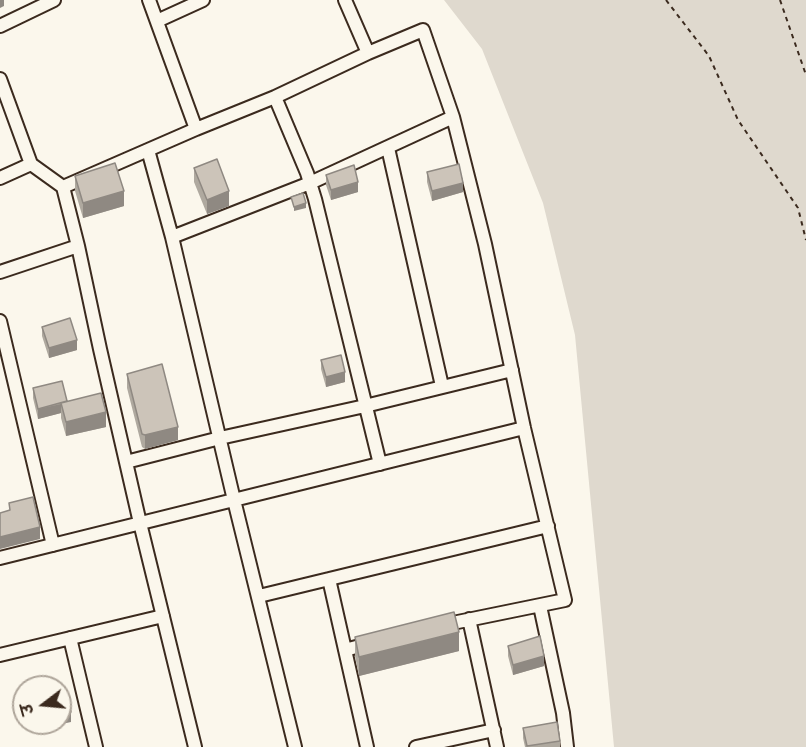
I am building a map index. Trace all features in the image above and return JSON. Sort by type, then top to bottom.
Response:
[{"type":"street","points":[[0,26],[54,0]]},
{"type":"street","points":[[149,0],[196,129]]},
{"type":"street","points":[[157,21],[203,0]]},
{"type":"street","points":[[345,0],[368,53]]},
{"type":"street","points":[[63,187],[275,97],[423,30],[453,117],[485,243],[524,428],[565,600],[435,627]]},
{"type":"street","points":[[0,79],[2,96],[31,164],[63,187],[195,747]]},
{"type":"street","points":[[275,97],[310,183],[380,464]]},
{"type":"street","points":[[171,237],[310,183],[453,117]]},
{"type":"street","points":[[388,148],[442,386]]},
{"type":"street","points":[[148,150],[296,747]]},
{"type":"street","points":[[0,177],[31,164]]},
{"type":"street","points":[[0,272],[78,246]]},
{"type":"street","points":[[0,321],[54,544]]},
{"type":"street","points":[[126,462],[512,370]]},
{"type":"street","points":[[0,558],[524,428]]},
{"type":"street","points":[[259,596],[548,526]]},
{"type":"street","points":[[329,579],[367,747]]},
{"type":"street","points":[[540,606],[563,713],[567,747]]},
{"type":"street","points":[[0,655],[163,616]]},
{"type":"street","points":[[469,619],[497,747]]},
{"type":"street","points":[[70,638],[96,747]]},
{"type":"street","points":[[345,650],[379,641]]},
{"type":"street","points":[[416,747],[494,730]]},
{"type":"path","points":[[666,0],[709,56],[738,120],[798,208],[806,240]]},
{"type":"path","points":[[780,0],[806,75]]},
{"type":"shaded area","points":[[444,0],[806,0],[806,747],[614,747],[575,335],[543,203],[482,49]]},
{"type":"building","points":[[217,159],[229,191],[207,200],[194,168]]},
{"type":"building","points":[[115,163],[124,191],[83,203],[75,176]]},
{"type":"building","points":[[459,164],[463,183],[432,191],[427,172]]},
{"type":"building","points":[[354,165],[358,182],[331,190],[326,175]]},
{"type":"building","points":[[303,193],[306,203],[294,207],[291,197]]},
{"type":"building","points":[[70,318],[77,340],[49,348],[42,327]]},
{"type":"building","points":[[341,355],[345,372],[326,377],[321,360]]},
{"type":"building","points":[[162,364],[178,427],[145,435],[142,434],[127,374]]},
{"type":"building","points":[[62,381],[67,401],[38,409],[33,388]]},
{"type":"building","points":[[101,393],[106,412],[66,422],[61,403]]},
{"type":"building","points":[[33,497],[40,527],[0,537],[0,513],[10,510],[9,503]]},
{"type":"building","points":[[454,612],[459,632],[359,657],[355,637]]},
{"type":"building","points":[[540,636],[544,656],[513,665],[508,646]]},
{"type":"building","points":[[557,722],[560,741],[527,746],[523,728]]}]
